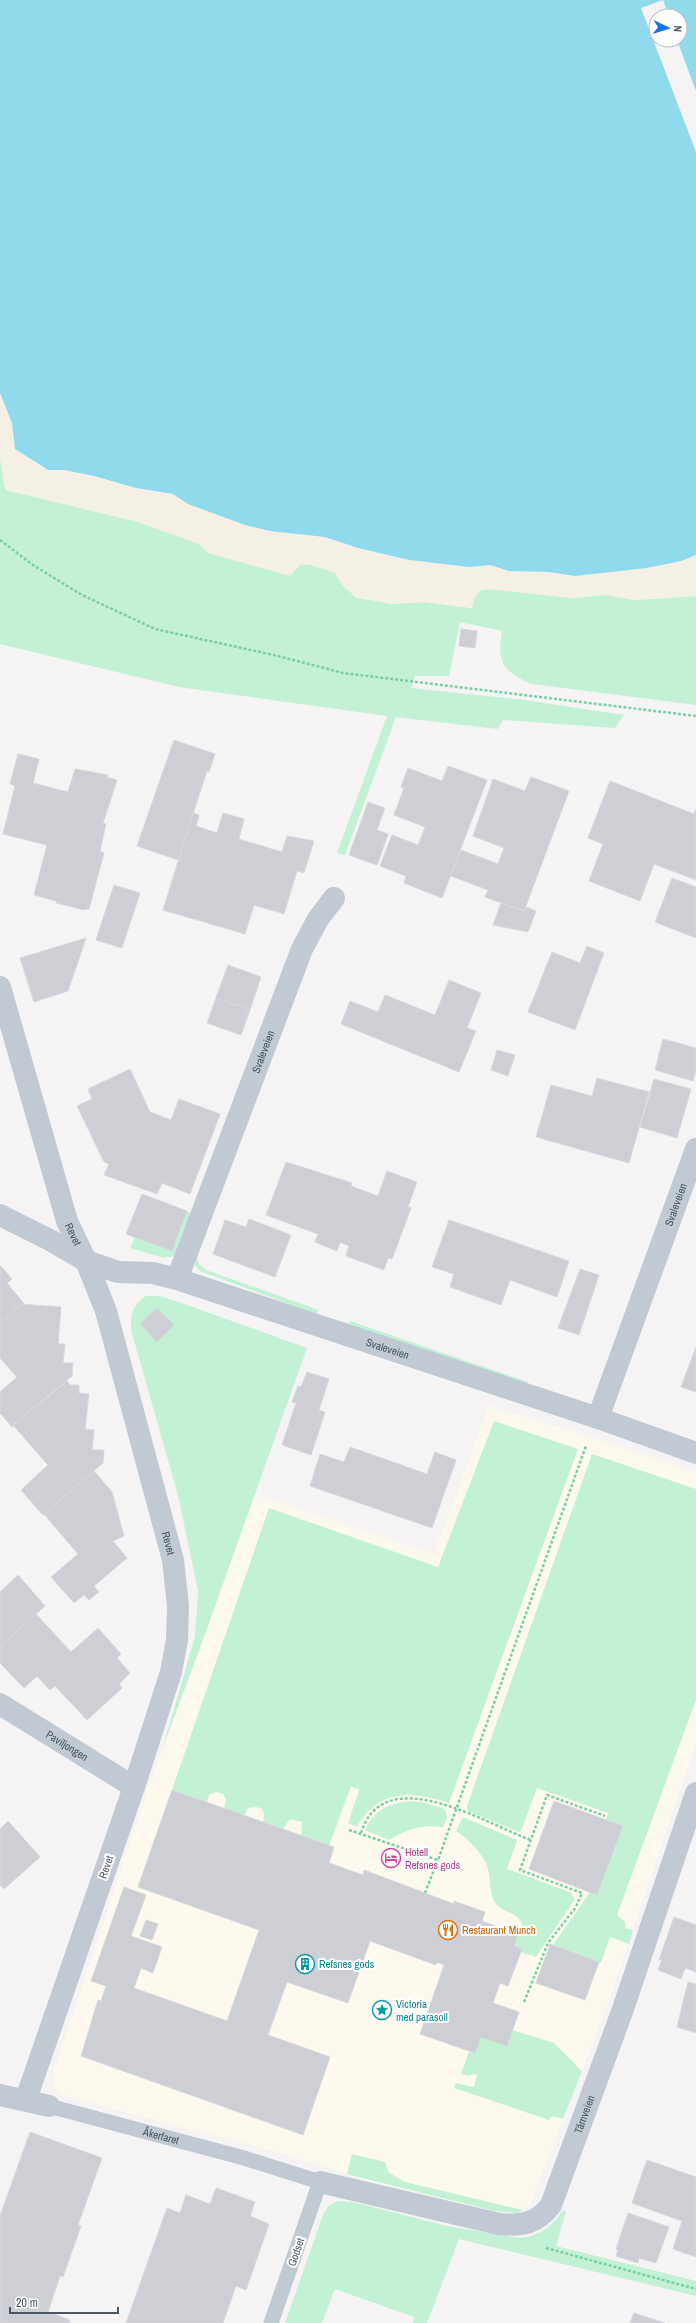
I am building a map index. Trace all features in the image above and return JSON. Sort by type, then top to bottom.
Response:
[{"type":"street","name":"Svaleveien","points":[[177,1279],[302,949],[318,919],[334,898]]},
{"type":"street","name":"Revet","points":[[0,987],[66,1221],[86,1261],[106,1311],[173,1560],[178,1606],[177,1640],[171,1672],[134,1787],[26,2099]]},
{"type":"street","name":"Svaleveien","points":[[598,1418],[696,1149]]},
{"type":"street","name":"Svaleveien","points":[[0,1215],[50,1240],[86,1261],[118,1272],[154,1273],[177,1279],[598,1418],[696,1453]]},
{"type":"street","name":"Paviljongen","points":[[0,1704],[134,1787]]},
{"type":"street","name":"Tårnveien","points":[[320,2182],[499,2224],[517,2226],[537,2220],[551,2205],[623,2009],[696,1793]]},
{"type":"street","name":"Åkerfaret","points":[[0,2095],[26,2099],[49,2106]]},
{"type":"lane","name":"Åkerfaret","points":[[49,2106],[244,2158],[320,2182]]},
{"type":"lane","name":"Godset","points":[[271,2323],[320,2182]]},
{"type":"path","points":[[0,540],[33,565],[82,595],[155,630],[278,656],[343,673],[696,716]]},
{"type":"path","points":[[425,1893],[598,1418]]},
{"type":"path","points":[[524,2002],[548,1944],[576,1907],[582,1893],[520,1870],[547,1795],[605,1816]]},
{"type":"path","points":[[361,1833],[371,1814],[381,1804],[393,1800],[418,1798],[456,1810],[531,1840]]},
{"type":"path","points":[[349,1830],[438,1860]]},
{"type":"path","points":[[524,2224],[531,2241],[547,2249],[696,2289]]},
{"type":"shaded area","name":"Hotell Refsnes gods","points":[[489,1406],[583,1434],[696,1472],[696,1744],[606,2009],[530,2205],[518,2213],[494,2211],[347,2174],[256,2146],[164,2123],[59,2094],[54,2085],[53,2072],[149,1785],[255,1494],[434,1554]]},
{"type":"green space","points":[[0,458],[71,505],[138,522],[199,544],[208,553],[294,570],[300,565],[309,564],[335,573],[345,588],[391,604],[425,602],[472,608],[475,596],[481,590],[488,589],[573,598],[606,595],[634,600],[696,596],[696,705],[532,684],[514,675],[504,665],[500,651],[502,631],[460,622],[449,676],[415,676],[411,688],[524,700],[624,715],[615,728],[503,720],[498,729],[396,717],[345,855],[337,853],[387,716],[179,687],[0,644]]},
{"type":"green space","points":[[239,1144],[197,1258],[199,1264],[206,1270],[319,1310],[316,1314],[200,1271],[194,1264]]},
{"type":"green space","points":[[187,1211],[190,1212],[189,1222],[176,1254],[171,1257],[161,1257],[130,1248],[135,1237],[172,1251]]},
{"type":"green space","points":[[146,1296],[159,1296],[176,1301],[307,1348],[203,1640],[162,1750],[195,1637],[198,1591],[178,1495],[131,1330],[133,1310],[141,1299]]},
{"type":"green space","points":[[350,1321],[528,1382],[521,1387],[348,1327]]},
{"type":"green space","points":[[494,1421],[578,1449],[449,1803],[422,1796],[397,1796],[375,1806],[365,1815],[357,1827],[348,1823],[359,1790],[351,1786],[329,1846],[301,1836],[302,1822],[290,1819],[283,1829],[263,1822],[264,1814],[261,1808],[248,1808],[244,1816],[224,1808],[226,1800],[223,1794],[216,1792],[209,1795],[207,1802],[172,1790],[269,1508],[438,1567]]},
{"type":"green space","points":[[592,1454],[696,1489],[696,1700],[617,1915],[625,1922],[625,1928],[633,1930],[629,1944],[610,1937],[601,1963],[553,1945],[590,1892],[623,1826],[606,1820],[608,1813],[537,1788],[521,1831],[519,1832],[467,1811],[467,1806]]},
{"type":"green space","points":[[412,1801],[426,1803],[445,1809],[447,1818],[443,1827],[428,1826],[415,1828],[389,1840],[365,1830],[373,1817],[384,1808],[396,1803]]},
{"type":"green space","points":[[463,1817],[517,1840],[507,1869],[570,1892],[575,1899],[536,1957],[520,1952],[514,1946],[522,1923],[516,1916],[500,1908],[494,1902],[486,1863],[471,1843],[456,1831]]},
{"type":"green space","points":[[512,2030],[554,2043],[582,2071],[563,2119],[552,2116],[549,2120],[454,2088],[456,2083],[474,2087],[477,2075],[473,2074],[469,2076],[461,2074],[469,2052],[475,2053],[481,2037]]},
{"type":"green space","points":[[352,2154],[385,2162],[388,2172],[405,2182],[523,2210],[518,2213],[494,2211],[347,2174]]},
{"type":"green space","points":[[338,2201],[353,2202],[447,2226],[520,2238],[545,2230],[554,2222],[562,2211],[566,2211],[556,2246],[696,2281],[696,2296],[459,2239],[427,2323],[413,2323],[414,2317],[335,2289],[322,2323],[285,2323],[323,2215],[329,2205]]},
{"type":"sand","points":[[0,393],[12,423],[15,449],[43,469],[64,470],[156,493],[173,494],[188,504],[245,525],[270,531],[325,537],[358,548],[409,560],[469,567],[490,565],[509,571],[609,572],[647,568],[696,555],[696,596],[634,600],[606,595],[573,598],[488,589],[481,590],[475,596],[472,608],[425,602],[391,604],[357,598],[345,588],[335,573],[309,564],[300,565],[290,576],[208,553],[199,544],[138,522],[5,490],[0,458]]},
{"type":"water","points":[[0,0],[696,0],[696,555],[681,561],[647,568],[575,576],[549,572],[509,571],[490,565],[469,567],[409,560],[358,548],[325,537],[270,531],[245,525],[188,504],[173,494],[136,488],[94,476],[64,470],[48,470],[15,449],[12,423],[0,393]]},
{"type":"pier","points":[[663,0],[666,8],[648,8],[648,26],[641,8]]},
{"type":"pier","points":[[656,48],[680,48],[696,91],[696,152]]},
{"type":"building","points":[[461,629],[477,631],[475,648],[459,646]]},
{"type":"building","points":[[174,740],[215,754],[209,772],[207,771],[178,860],[137,846]]},
{"type":"building","points":[[18,754],[39,759],[33,783],[68,792],[75,769],[108,775],[107,777],[117,780],[103,823],[106,824],[100,851],[104,853],[89,909],[84,910],[56,903],[56,901],[34,895],[47,845],[3,834],[15,786],[10,784]]},
{"type":"building","points":[[448,766],[487,780],[442,898],[404,883],[406,876],[380,866],[392,835],[418,845],[425,827],[394,815],[404,788],[401,787],[408,768],[442,781]]},
{"type":"building","points":[[531,777],[569,791],[524,911],[485,897],[488,890],[451,876],[461,850],[498,864],[504,848],[473,836],[493,779],[525,791]]},
{"type":"building","points":[[610,781],[694,814],[696,809],[696,880],[654,864],[640,901],[589,881],[603,844],[588,838]]},
{"type":"building","points":[[368,802],[385,808],[377,830],[388,834],[377,865],[349,855]]},
{"type":"building","points":[[193,813],[199,815],[196,826],[217,833],[223,813],[244,819],[239,839],[282,852],[287,836],[314,841],[304,873],[297,871],[284,914],[254,905],[245,934],[163,910]]},
{"type":"building","points":[[672,878],[696,887],[696,938],[655,922]]},
{"type":"building","points":[[114,885],[140,893],[122,948],[96,940]]},
{"type":"building","points":[[501,903],[524,911],[526,907],[536,911],[528,932],[493,925]]},
{"type":"building","points":[[86,938],[68,991],[34,1002],[20,958]]},
{"type":"building","points":[[587,946],[604,953],[575,1030],[528,1012],[552,952],[580,963]]},
{"type":"building","points":[[228,965],[261,977],[250,1010],[216,998]]},
{"type":"building","points":[[449,980],[481,993],[467,1028],[476,1031],[459,1072],[341,1024],[350,1001],[378,1012],[385,995],[435,1015]]},
{"type":"building","points":[[216,998],[250,1010],[241,1035],[207,1023]]},
{"type":"building","points":[[663,1039],[696,1048],[696,1071],[693,1081],[655,1070]]},
{"type":"building","points":[[497,1050],[515,1055],[508,1076],[491,1070]]},
{"type":"building","points":[[130,1069],[150,1112],[171,1120],[179,1099],[220,1114],[190,1194],[162,1183],[157,1194],[104,1175],[109,1164],[104,1162],[77,1106],[92,1099],[88,1089]]},
{"type":"building","points":[[597,1078],[649,1092],[629,1163],[536,1137],[551,1085],[592,1096]]},
{"type":"building","points":[[654,1079],[691,1089],[677,1138],[640,1127]]},
{"type":"building","points":[[286,1162],[352,1183],[351,1186],[378,1196],[387,1171],[417,1182],[408,1207],[411,1208],[392,1259],[388,1258],[384,1270],[346,1256],[349,1246],[340,1242],[337,1251],[315,1242],[318,1234],[266,1215]]},
{"type":"building","points":[[142,1194],[187,1211],[172,1251],[126,1234]]},
{"type":"building","points":[[249,1219],[291,1235],[275,1277],[213,1254],[225,1220],[246,1227]]},
{"type":"building","points":[[449,1220],[569,1261],[557,1297],[510,1280],[501,1305],[450,1287],[454,1274],[432,1267]]},
{"type":"building","points":[[0,1265],[12,1279],[7,1283],[25,1305],[21,1304],[0,1323]]},
{"type":"building","points":[[580,1269],[599,1275],[579,1335],[558,1328]]},
{"type":"building","points":[[21,1304],[61,1307],[58,1344],[65,1344],[63,1363],[73,1363],[72,1376],[13,1425],[13,1428],[0,1413],[0,1392],[17,1377],[0,1358],[0,1323]]},
{"type":"building","points":[[157,1308],[174,1325],[157,1342],[140,1324]]},
{"type":"building","points":[[696,1347],[696,1392],[681,1387]]},
{"type":"building","points":[[307,1372],[329,1379],[319,1410],[325,1412],[311,1455],[282,1445],[296,1403],[292,1402],[298,1386],[301,1387]]},
{"type":"building","points":[[67,1381],[70,1385],[79,1385],[79,1393],[89,1394],[85,1429],[94,1430],[92,1450],[104,1450],[103,1463],[43,1515],[21,1490],[48,1465],[13,1425]]},
{"type":"building","points":[[350,1447],[427,1474],[435,1452],[456,1460],[432,1528],[310,1486],[320,1454],[344,1462]]},
{"type":"building","points":[[94,1471],[112,1492],[124,1536],[113,1541],[127,1558],[94,1586],[99,1592],[89,1600],[84,1595],[74,1603],[51,1577],[78,1554],[44,1514]]},
{"type":"building","points":[[18,1575],[45,1606],[0,1647],[0,1592]]},
{"type":"building","points":[[36,1614],[71,1652],[98,1628],[121,1654],[117,1658],[130,1673],[119,1684],[122,1688],[87,1720],[55,1686],[50,1690],[37,1676],[24,1688],[0,1663],[0,1647]]},
{"type":"building","name":"Refsnes gods","points":[[172,1790],[334,1847],[329,1863],[363,1875],[364,1870],[454,1904],[454,1901],[485,1912],[482,1921],[518,1934],[514,1946],[522,1949],[508,1986],[500,1983],[493,2003],[519,2012],[507,2046],[481,2037],[475,2053],[420,2034],[444,1965],[437,1962],[436,1965],[370,1941],[348,2003],[287,1982],[268,2035],[330,2057],[303,2135],[81,2056],[98,2000],[101,2001],[106,1986],[91,1981],[124,1887],[146,1895],[131,1936],[162,1947],[153,1973],[141,1968],[134,1988],[227,2021],[259,1930],[138,1887]]},
{"type":"building","points":[[554,1801],[623,1826],[597,1895],[529,1869]]},
{"type":"building","points":[[8,1821],[40,1857],[4,1889],[0,1885],[0,1829]]},
{"type":"building","points":[[674,1917],[696,1925],[696,1972],[685,1968],[681,1979],[658,1970],[662,1960],[659,1960]]},
{"type":"building","points":[[146,1920],[158,1924],[152,1940],[140,1936]]},
{"type":"building","points":[[550,1944],[599,1962],[585,2000],[536,1983]]},
{"type":"building","points":[[688,1982],[696,1984],[696,2033],[677,2027]]},
{"type":"building","points":[[30,2132],[102,2158],[78,2225],[81,2226],[63,2277],[60,2276],[48,2312],[70,2320],[69,2323],[0,2323],[0,2216]]},
{"type":"building","points":[[647,2160],[696,2177],[696,2257],[673,2249],[682,2221],[632,2203]]},
{"type":"building","points":[[216,2188],[255,2202],[250,2216],[269,2224],[246,2290],[236,2286],[223,2323],[126,2323],[167,2208],[180,2213],[186,2195],[210,2204]]},
{"type":"building","points":[[628,2213],[669,2227],[656,2263],[639,2258],[638,2263],[616,2256],[618,2250],[616,2249]]},
{"type":"building","points":[[634,2313],[665,2323],[630,2323]]},
{"type":"place","name":"Hotell Refsnes gods","points":[[391,1858]]},
{"type":"place","name":"Restaurant Munch","points":[[448,1930]]},
{"type":"place","name":"Refsnes gods","points":[[305,1964]]},
{"type":"place","name":"Victoria med parasoll","points":[[382,2010]]}]
